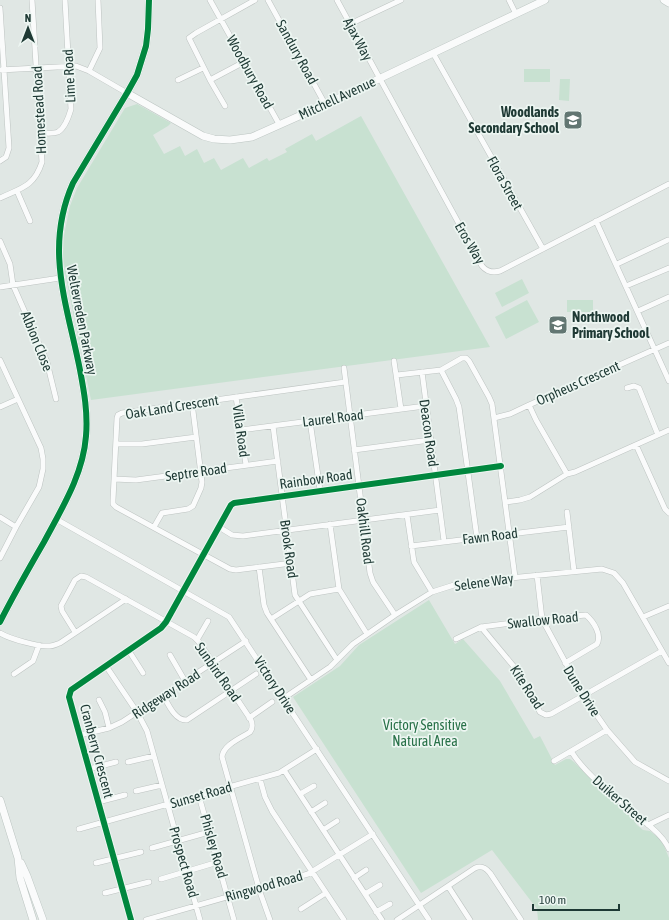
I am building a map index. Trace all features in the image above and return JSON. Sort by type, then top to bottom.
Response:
[{"type":"street","name":"Homestead Road","points":[[0,198],[30,184],[42,162],[32,0]]},
{"type":"street","name":"Lime Road","points":[[41,133],[58,132],[72,106],[65,0]]},
{"type":"street","points":[[89,71],[100,48],[98,0]]},
{"type":"street","name":"Weltevreden Parkway","points":[[0,622],[73,486],[79,472],[85,448],[87,423],[84,389],[58,263],[61,219],[67,197],[80,170],[137,75],[146,46],[150,0]]},
{"type":"street","name":"Woodbury Road","points":[[210,0],[279,124]]},
{"type":"street","points":[[225,106],[203,68],[189,38],[255,0]]},
{"type":"street","name":"Sandury Road","points":[[268,0],[325,104]]},
{"type":"street","name":"Ajax Way","points":[[337,0],[379,79]]},
{"type":"street","points":[[350,24],[401,0]]},
{"type":"street","points":[[509,0],[516,14]]},
{"type":"street","name":"Mitchell Avenue","points":[[127,93],[203,136],[214,139],[230,140],[252,137],[379,79],[545,0]]},
{"type":"street","points":[[664,0],[669,3]]},
{"type":"street","points":[[0,8],[2,70],[9,151],[6,157],[0,161]]},
{"type":"street","name":"Flora Street","points":[[433,53],[543,249]]},
{"type":"street","points":[[210,80],[244,62]]},
{"type":"street","points":[[2,70],[69,66],[82,68],[127,93]]},
{"type":"street","points":[[178,80],[203,68]]},
{"type":"street","name":"Eros Way","points":[[379,79],[485,269],[489,272],[497,272],[596,220],[669,184]]},
{"type":"street","points":[[16,191],[30,221]]},
{"type":"street","points":[[596,220],[669,381]]},
{"type":"street","points":[[617,264],[668,240]]},
{"type":"street","name":"Albion Close","points":[[0,241],[10,264],[13,285],[48,362],[56,398]]},
{"type":"street","points":[[626,286],[669,268]]},
{"type":"street","points":[[0,287],[60,278]]},
{"type":"street","points":[[638,311],[669,297]]},
{"type":"street","name":"Orpheus Crescent","points":[[567,474],[529,405],[669,343]]},
{"type":"street","points":[[397,375],[441,370],[462,358],[466,358],[469,361],[489,397],[494,418],[515,577]]},
{"type":"street","points":[[0,360],[41,448],[43,459],[42,476],[39,487],[0,558]]},
{"type":"street","points":[[394,361],[401,410]]},
{"type":"street","name":"Oakhill Road","points":[[344,368],[371,578],[395,615]]},
{"type":"street","points":[[441,370],[458,402],[477,538]]},
{"type":"street","name":"Deacon Road","points":[[422,372],[425,406],[444,541]]},
{"type":"street","name":"Oak Land Crescent","points":[[292,562],[230,570],[116,507],[113,504],[117,418],[118,415],[122,413],[345,382]]},
{"type":"street","points":[[627,388],[634,386],[639,388],[658,435]]},
{"type":"street","name":"Villa Road","points":[[236,397],[246,465]]},
{"type":"street","points":[[0,406],[18,399]]},
{"type":"street","points":[[154,527],[162,514],[188,509],[192,506],[201,488],[201,471],[192,403]]},
{"type":"street","points":[[494,418],[510,414],[529,405]]},
{"type":"street","name":"Laurel Road","points":[[241,430],[425,406]]},
{"type":"street","points":[[310,421],[320,490]]},
{"type":"street","name":"Brook Road","points":[[273,426],[292,562],[295,595],[337,660]]},
{"type":"street","points":[[506,502],[530,497],[567,474],[575,472],[669,430]]},
{"type":"street","points":[[116,444],[142,444],[196,437]]},
{"type":"street","points":[[354,450],[430,440]]},
{"type":"street","points":[[636,445],[665,509],[669,513]]},
{"type":"street","name":"Septre Road","points":[[114,479],[136,480],[278,461]]},
{"type":"street","name":"Rainbow Road","points":[[184,590],[234,503],[501,466]]},
{"type":"street","points":[[219,528],[232,535],[238,536],[440,510]]},
{"type":"street","points":[[567,512],[574,572]]},
{"type":"street","points":[[407,515],[416,567],[432,592]]},
{"type":"street","points":[[0,517],[16,527]]},
{"type":"street","name":"Victory Drive","points":[[56,519],[229,616],[429,920]]},
{"type":"street","points":[[330,524],[338,589],[367,634]]},
{"type":"street","name":"Fawn Road","points":[[412,546],[569,527]]},
{"type":"street","points":[[259,567],[264,605],[271,619],[311,680]]},
{"type":"street","name":"Selene Way","points":[[284,698],[330,667],[353,644],[432,592],[454,585],[515,577],[602,569],[614,573],[623,583],[669,663]]},
{"type":"street","name":"Dune Drive","points":[[537,575],[542,619],[583,695],[607,730],[635,762],[669,781]]},
{"type":"street","name":"Sunbird Road","points":[[75,632],[62,611],[61,606],[75,580],[80,576],[86,577],[197,640],[232,691],[252,725],[251,730],[225,748],[222,753],[231,787]]},
{"type":"street","points":[[271,619],[312,593],[338,589]]},
{"type":"street","name":"Cranberry Crescent","points":[[131,920],[105,822],[69,697],[74,686],[157,632],[166,622],[184,590]]},
{"type":"street","points":[[0,633],[18,640],[38,645],[55,645],[126,599]]},
{"type":"street","points":[[643,618],[669,606]]},
{"type":"street","name":"Swallow Road","points":[[456,639],[481,626],[542,619],[586,616],[590,618],[598,634],[599,639],[597,644],[565,663]]},
{"type":"street","points":[[197,640],[208,621]]},
{"type":"street","name":"Kite Road","points":[[481,626],[516,669],[540,712],[546,715],[551,714],[583,695]]},
{"type":"street","name":"Ridgeway Road","points":[[80,735],[109,728],[118,724],[246,641]]},
{"type":"street","points":[[14,674],[33,661],[38,645]]},
{"type":"street","points":[[129,651],[143,673]]},
{"type":"street","points":[[583,695],[662,651]]},
{"type":"street","points":[[170,655],[185,680]]},
{"type":"street","name":"Prospect Road","points":[[106,666],[137,712],[147,731],[200,920]]},
{"type":"street","points":[[163,696],[177,717],[181,720],[186,720],[256,674]]},
{"type":"street","points":[[99,700],[105,712],[109,728]]},
{"type":"street","points":[[249,718],[272,702]]},
{"type":"street","points":[[554,761],[607,730]]},
{"type":"street","name":"Sunset Road","points":[[79,829],[260,779],[284,770],[317,749]]},
{"type":"street","name":"Duiker Street","points":[[571,751],[576,759],[607,790],[664,839],[669,849]]},
{"type":"street","points":[[128,762],[154,756]]},
{"type":"street","points":[[89,769],[116,762]]},
{"type":"street","points":[[284,770],[382,920]]},
{"type":"street","points":[[260,779],[268,804],[342,919]]},
{"type":"street","points":[[136,791],[162,785]]},
{"type":"street","points":[[300,794],[314,786]]},
{"type":"street","points":[[231,787],[259,888],[270,920]]},
{"type":"street","points":[[98,802],[125,795]]},
{"type":"street","name":"Phisley Road","points":[[199,796],[234,920]]},
{"type":"street","points":[[0,800],[18,858],[27,876],[43,920]]},
{"type":"street","points":[[311,812],[325,803]]},
{"type":"street","points":[[648,825],[669,815]]},
{"type":"street","points":[[323,830],[337,821]]},
{"type":"street","points":[[152,848],[210,832]]},
{"type":"street","name":"Ringwood Road","points":[[146,920],[313,872],[373,834]]},
{"type":"street","points":[[96,863],[140,852]]},
{"type":"street","points":[[18,858],[20,878],[32,920]]},
{"type":"street","points":[[161,879],[218,862]]},
{"type":"street","points":[[397,920],[475,868],[481,867],[485,868],[490,873],[520,920]]},
{"type":"street","points":[[354,878],[366,870]]},
{"type":"street","points":[[105,893],[150,882]]},
{"type":"street","points":[[365,894],[380,885]]},
{"type":"street","points":[[448,886],[470,920]]},
{"type":"street","points":[[301,909],[326,893]]},
{"type":"street","points":[[376,912],[390,904]]},
{"type":"green space","points":[[524,69],[550,69],[550,82],[524,82]]},
{"type":"green space","points":[[560,79],[570,79],[569,101],[559,100]]},
{"type":"green space","points":[[137,104],[171,123],[153,135],[164,154],[180,146],[185,156],[197,149],[204,163],[214,158],[221,170],[243,158],[249,168],[267,158],[269,161],[287,152],[285,149],[312,134],[316,141],[361,116],[490,347],[91,400],[65,273],[63,254],[64,235],[70,206],[77,188],[125,108]]},
{"type":"green space","points":[[522,279],[529,293],[502,307],[495,293]]},
{"type":"green space","points":[[527,300],[539,322],[506,339],[495,317]]},
{"type":"green space","points":[[567,300],[593,300],[593,312],[567,312]]},
{"type":"green space","name":"Victory Sensitive Natural Area","points":[[429,600],[455,644],[463,639],[500,681],[534,739],[540,736],[555,765],[566,759],[570,759],[637,821],[636,824],[643,830],[650,831],[662,841],[669,858],[669,920],[538,920],[537,909],[492,850],[421,893],[293,697],[340,666],[359,645]]},
{"type":"cycle path","points":[[0,622],[71,491],[81,464],[86,436],[85,402],[80,370],[64,299],[59,253],[60,230],[64,207],[73,183],[137,75],[146,46],[149,0]]},
{"type":"cycle path","points":[[131,920],[69,697],[71,690],[161,628],[166,622],[231,505],[234,503],[501,466]]},
{"type":"place","name":"Woodlands Secondary School","points":[[573,120]]},
{"type":"place","name":"Northwood Primary School","points":[[558,325]]}]
